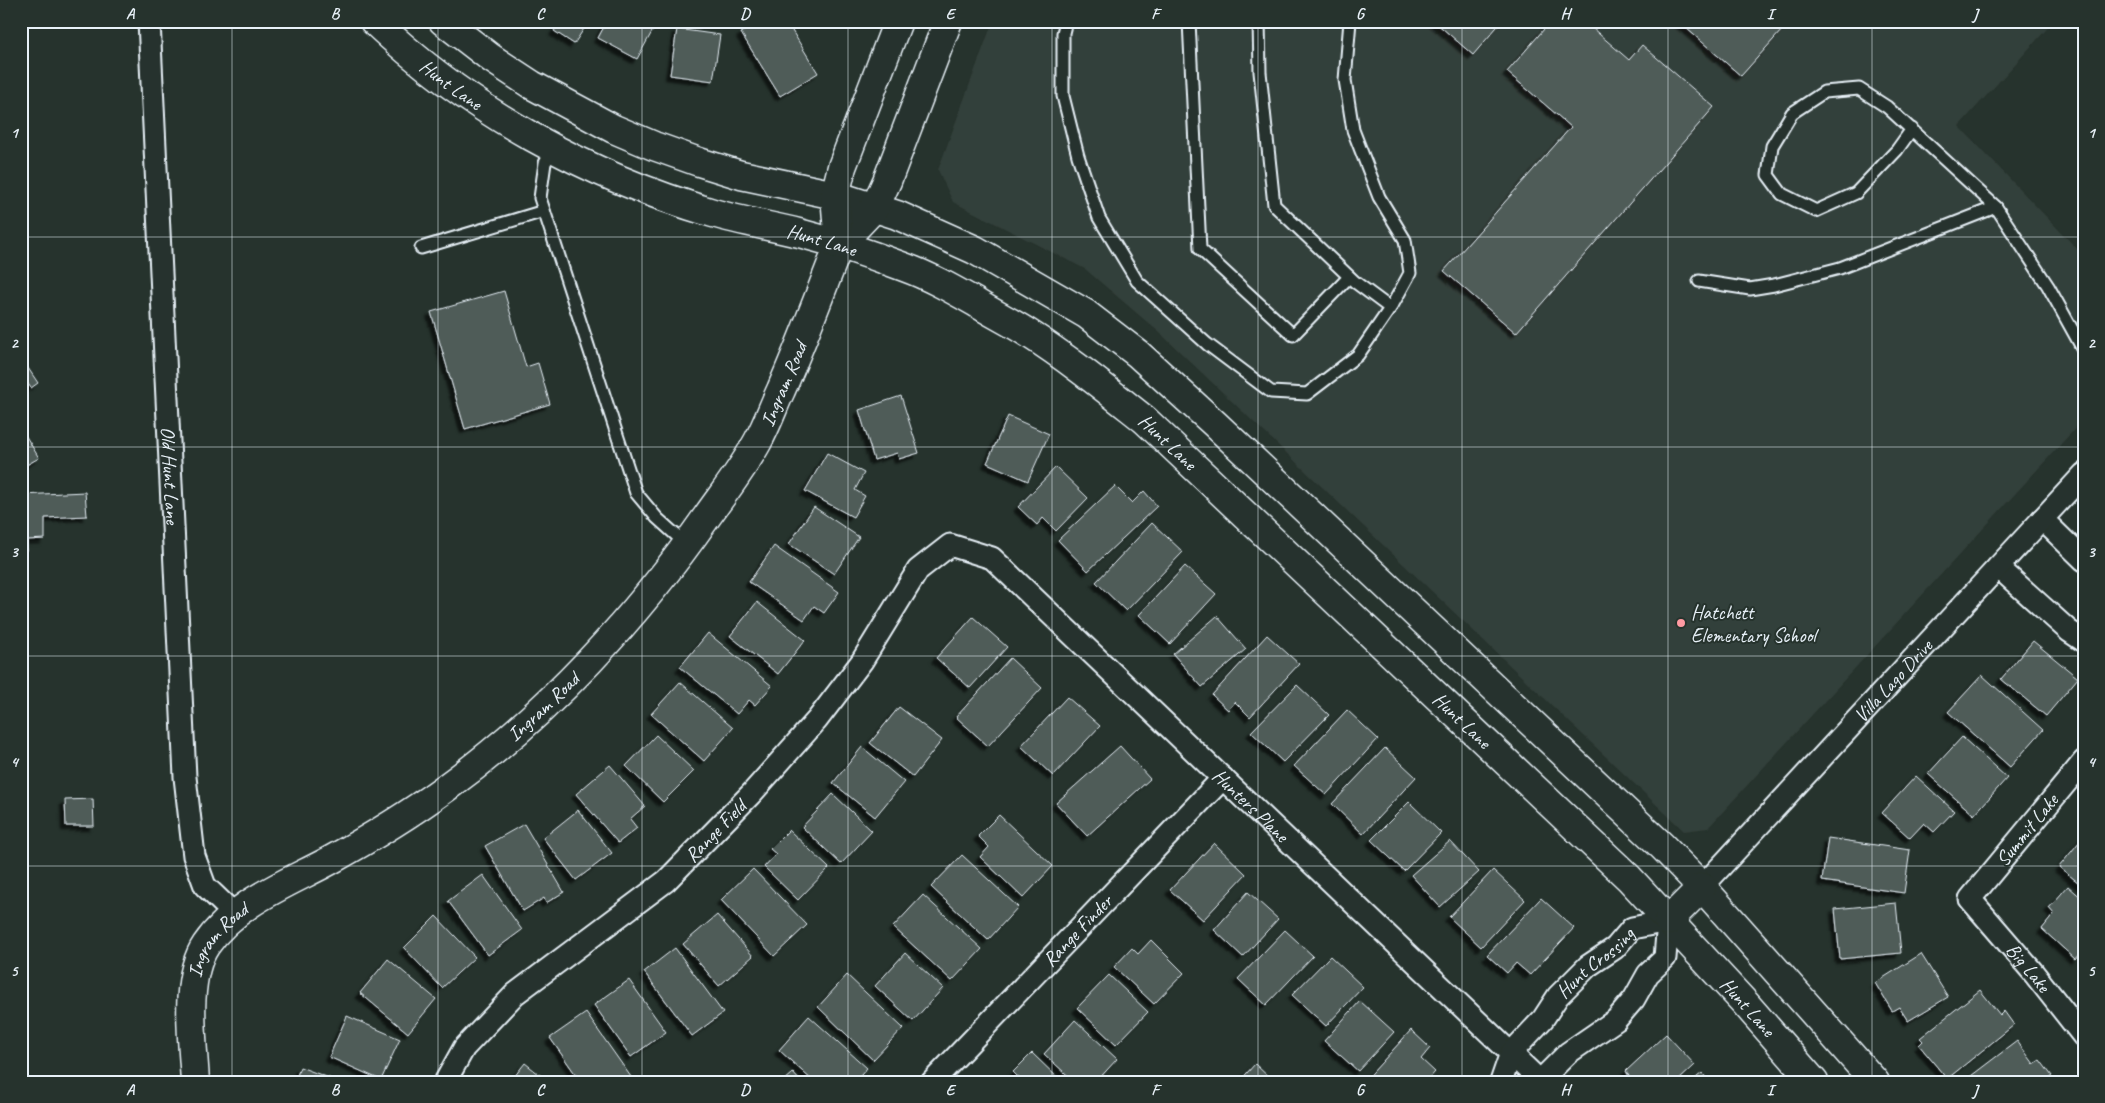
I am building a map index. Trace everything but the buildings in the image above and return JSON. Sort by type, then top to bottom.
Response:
[{"type":"main road","name":"Hunt Lane","points":[[374,21],[421,62],[460,91],[554,148],[618,179],[663,196],[714,213],[839,245],[905,267],[941,283],[1013,324],[1090,377],[1145,420],[1621,871],[1745,1003],[1814,1082]]},
{"type":"main road","points":[[443,21],[491,58],[532,85],[614,129],[654,146],[741,175],[835,195],[875,206],[975,250],[1086,314],[1138,354],[1215,424],[1702,887],[1875,1082]]},
{"type":"main road","name":"Ingram Road","points":[[839,245],[835,195],[842,167],[898,21]]},
{"type":"main road","name":"Ingram Road","points":[[195,1082],[192,1004],[194,978],[205,946],[234,914],[251,902],[332,859],[392,823],[447,787],[492,751],[553,697],[609,641],[688,545],[760,439],[799,349],[839,245],[875,206],[887,181],[948,21]]},
{"type":"main road","points":[[1668,921],[1702,887]]},
{"type":"street","name":"Old Hunt Lane","points":[[149,21],[185,777],[194,856],[205,886],[234,914]]},
{"type":"street","name":"Villa Lago Drive","points":[[1702,887],[2084,474]]},
{"type":"street","points":[[2042,519],[2084,560]]},
{"type":"street","name":"Hunters Plane","points":[[950,545],[992,558],[1540,1082]]},
{"type":"street","name":"Range Field","points":[[445,1082],[464,1048],[514,994],[666,881],[752,793],[817,720],[862,661],[918,570],[950,545]]},
{"type":"street","points":[[1998,567],[2069,631],[2084,641]]},
{"type":"street","name":"Summit Lake","points":[[1970,899],[2084,761]]},
{"type":"street","name":"Range Finder","points":[[932,1082],[1223,778]]},
{"type":"street","name":"Big Lake","points":[[1970,899],[2032,971],[2084,1037]]},
{"type":"street","name":"Hunt Crossing","points":[[1501,1082],[1511,1053],[1542,1019],[1558,996],[1588,966],[1615,948],[1632,928],[1668,921],[1665,958],[1648,974],[1634,1000],[1616,1020],[1568,1053],[1540,1082]]},
{"type":"lane","points":[[1066,21],[1063,33],[1063,96],[1078,156],[1099,218],[1138,281],[1207,344],[1271,392],[1307,394],[1358,355],[1390,308],[1410,273],[1404,240],[1378,197],[1353,130],[1345,80],[1350,21]]},
{"type":"lane","points":[[1189,21],[1200,249],[1293,335],[1349,277]]},
{"type":"lane","points":[[1259,21],[1260,72],[1274,205],[1349,277],[1390,308]]},
{"type":"lane","points":[[1912,129],[1897,150],[1856,193],[1816,211],[1782,194],[1768,175],[1772,146],[1792,113],[1824,92],[1859,89],[1888,107],[1912,129],[1996,206],[2048,286],[2084,351]]},
{"type":"lane","points":[[554,148],[545,164],[540,198],[636,493],[657,518],[688,545]]},
{"type":"lane","points":[[1700,281],[1750,290],[1774,285],[1840,268],[1996,206]]},
{"type":"lane","points":[[421,248],[544,211]]},
{"type":"shaded area","name":"Hatchett Elementary School","points":[[993,21],[2054,21],[1959,126],[2084,256],[2084,419],[1708,828],[1684,831],[1160,333],[1085,269],[953,202],[938,170]]},
{"type":"place","name":"Hatchett Elementary School","points":[[1681,623]]}]
